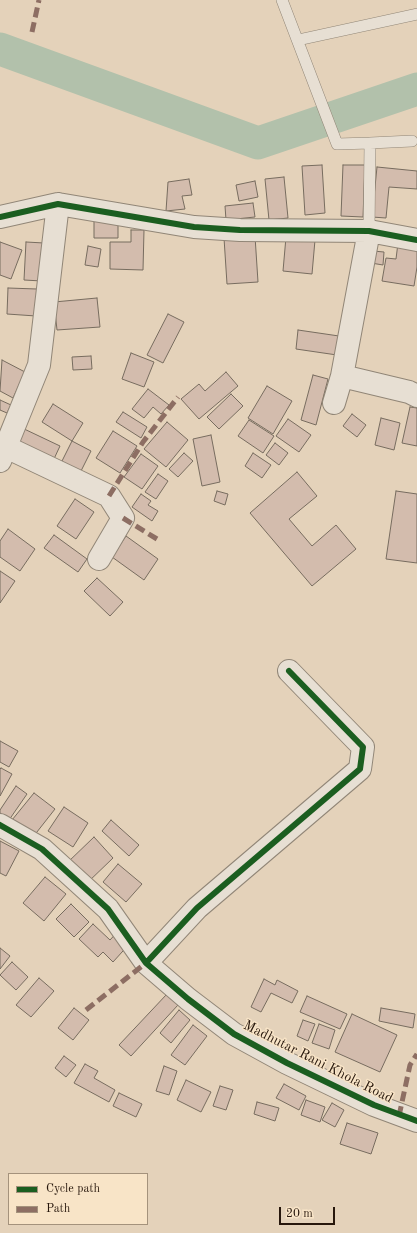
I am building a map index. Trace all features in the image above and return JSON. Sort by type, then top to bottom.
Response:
[{"type":"street","points":[[58,204],[38,364],[3,454],[109,496],[124,518],[99,559]]},
{"type":"street","points":[[0,217],[58,204],[194,227],[240,230],[369,231],[417,240]]},
{"type":"street","points":[[334,403],[342,376],[369,231]]},
{"type":"street","points":[[342,376],[409,392],[417,396]]},
{"type":"street","points":[[146,963],[197,908],[360,769],[363,747],[289,671]]},
{"type":"street","name":"Madhutar Rani Khola Road","points":[[0,825],[42,848],[108,909],[146,963],[188,999],[250,1043],[374,1105],[417,1121]]},
{"type":"lane","points":[[282,0],[337,144],[412,140]]},
{"type":"lane","points":[[299,44],[417,14]]},
{"type":"lane","points":[[369,231],[370,143]]},
{"type":"building","points":[[322,165],[325,213],[305,215],[302,166]]},
{"type":"building","points":[[343,165],[365,165],[363,217],[341,216]]},
{"type":"building","points":[[377,167],[417,171],[417,189],[389,187],[386,218],[372,217]]},
{"type":"building","points":[[284,177],[288,218],[269,220],[265,179]]},
{"type":"building","points":[[189,179],[192,195],[182,196],[185,209],[166,211],[168,182]]},
{"type":"building","points":[[255,181],[258,197],[239,201],[236,185]]},
{"type":"building","points":[[253,203],[255,217],[226,220],[225,206]]},
{"type":"building","points":[[94,220],[118,220],[118,238],[94,238]]},
{"type":"building","points":[[131,230],[144,230],[143,270],[110,269],[110,242],[131,242]]},
{"type":"building","points":[[255,236],[258,282],[227,284],[224,238]]},
{"type":"building","points":[[286,237],[315,240],[312,274],[283,271]]},
{"type":"building","points":[[0,242],[22,250],[11,279],[0,275]]},
{"type":"building","points":[[26,242],[44,243],[42,281],[24,280]]},
{"type":"building","points":[[398,243],[417,246],[417,267],[414,286],[382,281],[386,258],[396,259]]},
{"type":"building","points":[[88,246],[101,249],[98,267],[85,265]]},
{"type":"building","points":[[373,251],[384,252],[383,265],[371,263]]},
{"type":"building","points":[[8,288],[37,289],[36,316],[7,314]]},
{"type":"building","points":[[97,298],[100,327],[57,330],[54,302]]},
{"type":"building","points":[[168,314],[184,322],[163,363],[147,355]]},
{"type":"building","points":[[298,330],[339,336],[337,355],[296,349]]},
{"type":"building","points":[[131,353],[154,362],[144,387],[122,379]]},
{"type":"building","points":[[91,356],[92,369],[73,370],[72,357]]},
{"type":"building","points":[[2,360],[25,372],[13,398],[0,391]]},
{"type":"building","points":[[226,372],[238,386],[199,419],[181,399],[199,384],[205,391]]},
{"type":"building","points":[[313,375],[328,379],[316,425],[301,420]]},
{"type":"building","points":[[267,386],[292,401],[273,434],[248,418]]},
{"type":"building","points":[[148,389],[169,405],[161,414],[153,407],[144,418],[132,409]]},
{"type":"building","points":[[231,394],[243,406],[219,429],[207,417]]},
{"type":"building","points":[[0,400],[11,405],[7,413],[0,410]]},
{"type":"building","points":[[53,404],[83,423],[72,441],[42,422]]},
{"type":"building","points":[[410,407],[417,408],[417,446],[402,443]]},
{"type":"building","points":[[123,412],[147,427],[141,438],[116,422]]},
{"type":"building","points":[[352,414],[366,425],[357,437],[343,426]]},
{"type":"building","points":[[381,418],[400,423],[394,450],[375,445]]},
{"type":"building","points":[[288,419],[311,435],[299,452],[276,436]]},
{"type":"building","points":[[249,420],[274,436],[263,453],[238,436]]},
{"type":"building","points":[[167,422],[188,440],[166,467],[144,449]]},
{"type":"building","points":[[20,427],[60,446],[53,461],[13,442]]},
{"type":"building","points":[[113,431],[137,446],[120,473],[96,458]]},
{"type":"building","points":[[211,435],[220,482],[202,486],[193,439]]},
{"type":"building","points":[[72,441],[91,451],[80,473],[61,463]]},
{"type":"building","points":[[275,443],[288,453],[279,465],[266,455]]},
{"type":"building","points":[[184,453],[193,461],[178,477],[169,469]]},
{"type":"building","points":[[253,453],[271,465],[262,478],[245,466]]},
{"type":"building","points":[[141,454],[158,466],[142,489],[124,477]]},
{"type":"building","points":[[297,472],[317,496],[289,519],[312,546],[336,525],[356,549],[312,586],[250,513]]},
{"type":"building","points":[[158,474],[168,481],[156,499],[145,492]]},
{"type":"building","points":[[217,491],[228,494],[225,505],[214,501]]},
{"type":"building","points":[[396,491],[417,494],[417,563],[386,559]]},
{"type":"building","points":[[141,494],[151,501],[148,505],[158,511],[152,521],[132,507]]},
{"type":"building","points":[[75,499],[94,512],[76,539],[57,526]]},
{"type":"building","points":[[8,529],[35,549],[20,571],[0,557],[0,541]]},
{"type":"building","points":[[54,535],[87,559],[78,572],[44,548]]},
{"type":"building","points":[[126,536],[158,559],[144,580],[112,557]]},
{"type":"building","points":[[0,571],[15,581],[0,603]]},
{"type":"building","points":[[97,578],[123,602],[110,616],[84,591]]},
{"type":"building","points":[[0,741],[18,751],[9,767],[0,762]]},
{"type":"building","points":[[1,768],[12,774],[0,796],[0,769]]},
{"type":"building","points":[[16,786],[27,794],[9,820],[0,813],[0,810]]},
{"type":"building","points":[[34,793],[55,809],[33,837],[12,820]]},
{"type":"building","points":[[64,807],[88,823],[73,847],[48,831]]},
{"type":"building","points":[[111,820],[139,845],[129,856],[102,831]]},
{"type":"building","points":[[94,837],[113,858],[86,884],[67,863]]},
{"type":"building","points":[[0,841],[19,851],[6,876],[0,873]]},
{"type":"building","points":[[118,864],[142,884],[126,902],[103,882]]},
{"type":"building","points":[[45,877],[66,894],[44,921],[23,903]]},
{"type":"building","points":[[71,904],[89,922],[74,937],[56,919]]},
{"type":"building","points":[[93,924],[110,940],[120,929],[132,941],[113,962],[103,952],[98,957],[79,939]]},
{"type":"building","points":[[0,948],[10,956],[0,969]]},
{"type":"building","points":[[12,962],[28,977],[16,990],[0,975]]},
{"type":"building","points":[[39,978],[54,991],[31,1017],[16,1005]]},
{"type":"building","points":[[264,979],[275,985],[277,980],[298,991],[292,1003],[271,993],[261,1012],[251,1007]]},
{"type":"building","points":[[167,994],[178,1005],[131,1056],[119,1045]]},
{"type":"building","points":[[307,996],[347,1014],[340,1029],[300,1012]]},
{"type":"building","points":[[74,1008],[89,1020],[73,1040],[58,1028]]},
{"type":"building","points":[[381,1008],[415,1014],[413,1028],[379,1021]]},
{"type":"building","points":[[179,1010],[190,1020],[171,1043],[160,1033]]},
{"type":"building","points":[[352,1014],[397,1035],[380,1072],[335,1052]]},
{"type":"building","points":[[303,1020],[315,1024],[308,1041],[297,1036]]},
{"type":"building","points":[[319,1024],[335,1030],[329,1049],[312,1043]]},
{"type":"building","points":[[193,1025],[207,1036],[185,1065],[171,1055]]},
{"type":"building","points":[[64,1056],[76,1065],[66,1077],[55,1068]]},
{"type":"building","points":[[85,1064],[98,1071],[94,1078],[115,1090],[109,1102],[74,1083]]},
{"type":"building","points":[[164,1066],[177,1071],[169,1095],[156,1091]]},
{"type":"building","points":[[186,1080],[211,1092],[201,1112],[177,1100]]},
{"type":"building","points":[[284,1084],[306,1096],[299,1110],[276,1098]]},
{"type":"building","points":[[220,1086],[233,1090],[226,1110],[213,1106]]},
{"type":"building","points":[[119,1093],[142,1104],[136,1117],[113,1106]]},
{"type":"building","points":[[306,1100],[325,1107],[320,1122],[301,1115]]},
{"type":"building","points":[[257,1102],[279,1108],[275,1121],[254,1114]]},
{"type":"building","points":[[332,1103],[344,1110],[335,1127],[322,1120]]},
{"type":"building","points":[[347,1123],[378,1133],[371,1154],[340,1144]]},
{"type":"waterway","points":[[0,49],[258,143],[417,89]]},
{"type":"marked path","points":[[32,32],[39,0]]},
{"type":"marked path","points":[[109,496],[143,442],[178,397]]},
{"type":"marked path","points":[[123,518],[157,539]]},
{"type":"marked path","points":[[86,1010],[146,963]]},
{"type":"marked path","points":[[399,1116],[410,1065],[417,1054]]},
{"type":"cycle path","points":[[0,217],[58,204],[194,227],[240,230],[369,231],[417,240]]},
{"type":"cycle path","points":[[146,963],[197,908],[360,769],[363,747],[289,671]]},
{"type":"cycle path","points":[[0,825],[42,849],[108,909],[146,963],[188,999],[234,1034],[287,1063],[374,1105],[417,1121]]}]
